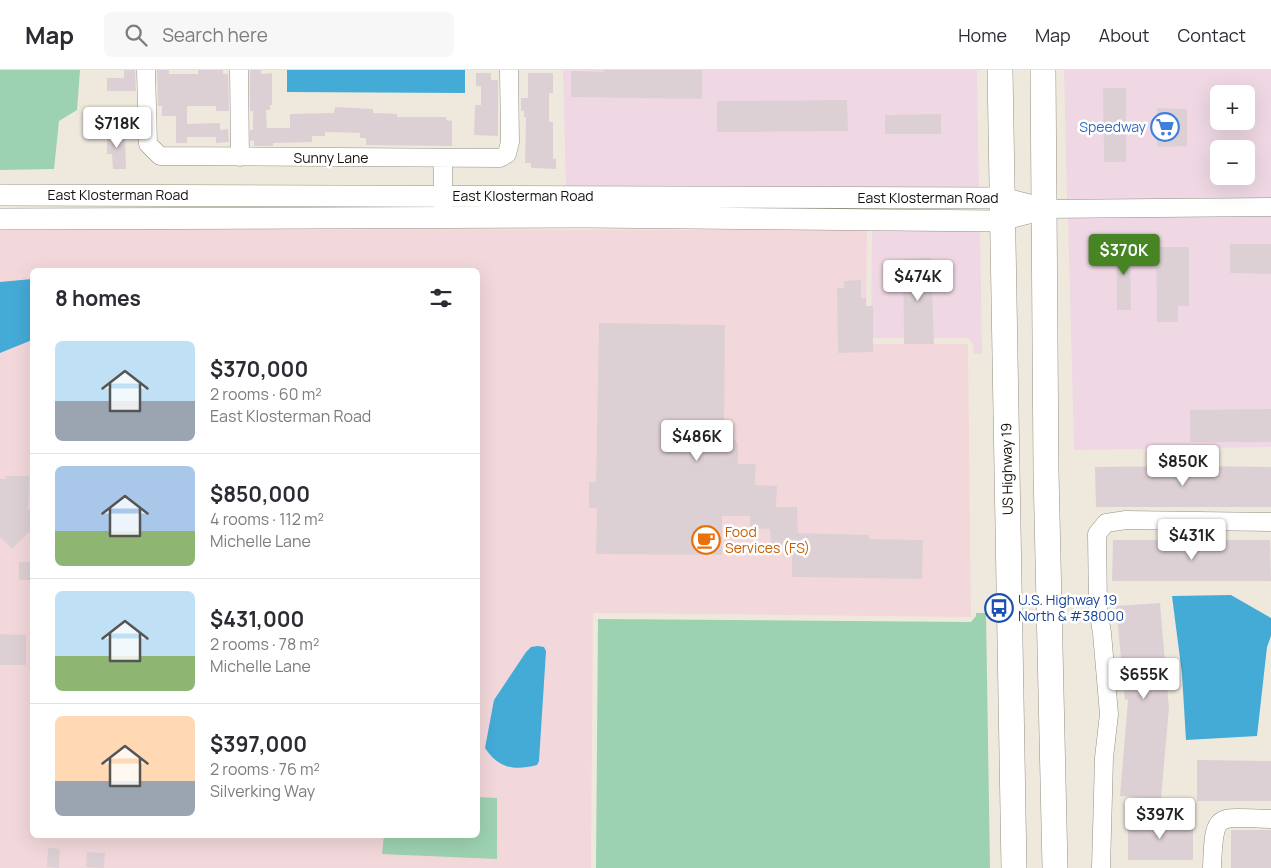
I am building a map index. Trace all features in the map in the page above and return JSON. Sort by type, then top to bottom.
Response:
[{"type":"highway","name":"US Highway 19","points":[[1000,70],[1014,868]]},
{"type":"highway","points":[[1043,70],[1046,471],[1055,868]]},
{"type":"highway","points":[[1012,680],[1028,714],[1032,868]]},
{"type":"main road","name":"East Klosterman Road","points":[[0,195],[443,195],[1003,209]]},
{"type":"main road","name":"East Klosterman Road","points":[[0,218],[443,218],[1044,209]]},
{"type":"street","name":"Sunny Lane","points":[[146,70],[147,140],[149,147],[165,157],[443,158],[500,158],[507,154],[510,145],[509,70]]},
{"type":"street","points":[[239,70],[240,157]]},
{"type":"street","points":[[443,158],[443,218]]},
{"type":"street","name":"East Klosterman Road","points":[[1044,209],[1271,207]]},
{"type":"street","points":[[1102,868],[1104,758],[1109,714],[1098,608],[1097,534],[1106,523],[1126,520],[1271,522]]},
{"type":"street","points":[[1212,868],[1213,832],[1216,824],[1224,818],[1271,819]]},
{"type":"shaded area","points":[[563,70],[977,70],[979,192],[566,189]]},
{"type":"shaded area","points":[[1064,70],[1271,70],[1271,200],[1067,202]]},
{"type":"shaded area","points":[[1271,213],[1271,447],[1074,450],[1068,216]]},
{"type":"shaded area","points":[[869,227],[980,227],[982,354],[974,354],[973,344],[968,338],[871,338],[872,231]]},
{"type":"shaded area","points":[[0,229],[867,230],[866,344],[968,344],[971,617],[593,613],[591,868],[0,868]]},
{"type":"green space","points":[[0,70],[80,70],[77,110],[59,121],[54,169],[0,170]]},
{"type":"green space","points":[[976,613],[986,613],[990,868],[596,868],[598,619],[971,622]]},
{"type":"green space","points":[[480,797],[497,798],[497,859],[382,854],[384,838],[480,838]]},
{"type":"water","points":[[287,70],[465,70],[465,93],[287,92]]},
{"type":"water","points":[[30,279],[30,341],[0,353],[0,282]]},
{"type":"water","points":[[1231,595],[1271,618],[1271,636],[1267,647],[1257,736],[1186,740],[1182,674],[1172,596]]},
{"type":"water","points":[[531,647],[544,647],[546,651],[539,761],[537,765],[514,768],[495,760],[485,748],[494,700],[526,652]]},
{"type":"building","points":[[124,70],[135,70],[136,91],[107,91],[107,78],[124,78]]},
{"type":"building","points":[[157,70],[169,70],[169,74],[198,74],[198,70],[223,70],[223,74],[228,74],[229,111],[216,111],[216,106],[187,106],[187,124],[220,123],[220,130],[228,129],[229,142],[216,143],[216,137],[187,137],[187,143],[176,143],[176,116],[162,116],[162,106],[158,106]]},
{"type":"building","points":[[250,70],[261,70],[261,74],[272,73],[272,105],[270,105],[270,110],[266,110],[267,128],[290,128],[290,114],[334,113],[335,107],[373,109],[373,113],[397,114],[397,117],[446,117],[446,120],[452,121],[452,146],[366,145],[366,138],[360,138],[360,133],[325,132],[325,136],[312,136],[312,142],[273,143],[273,146],[254,146],[254,140],[250,141],[250,130],[253,130],[253,111],[250,111]]},
{"type":"building","points":[[604,70],[702,70],[702,99],[571,97],[571,71],[604,72]]},
{"type":"building","points":[[476,73],[491,73],[491,80],[498,80],[498,136],[474,135],[475,105],[481,105],[481,86],[476,86]]},
{"type":"building","points":[[528,73],[553,73],[553,93],[549,93],[549,122],[553,122],[553,159],[556,159],[556,169],[531,168],[531,163],[525,163],[526,117],[524,117],[524,111],[521,111],[521,98],[528,98]]},
{"type":"building","points":[[1103,88],[1126,88],[1126,162],[1104,162]]},
{"type":"building","points":[[847,100],[848,131],[717,132],[717,101]]},
{"type":"building","points":[[1157,108],[1187,109],[1187,146],[1157,147]]},
{"type":"building","points":[[941,114],[941,134],[885,134],[885,115]]},
{"type":"building","points":[[125,132],[126,169],[113,169],[112,154],[107,154],[107,133]]},
{"type":"building","points":[[1130,242],[1131,310],[1117,310],[1116,243]]},
{"type":"building","points":[[1230,244],[1271,244],[1271,274],[1230,273]]},
{"type":"building","points":[[1156,247],[1189,247],[1189,306],[1178,306],[1178,322],[1157,322]]},
{"type":"building","points":[[931,258],[934,344],[904,344],[903,259]]},
{"type":"building","points":[[861,280],[861,298],[866,298],[866,306],[873,306],[873,352],[838,353],[837,288],[844,288],[844,281]]},
{"type":"building","points":[[599,323],[725,325],[724,436],[731,436],[738,444],[738,464],[756,464],[755,485],[777,486],[776,507],[797,507],[798,533],[869,535],[869,539],[923,540],[922,579],[792,577],[792,551],[771,550],[770,529],[750,528],[750,516],[722,516],[722,555],[596,554],[597,508],[589,508],[589,482],[596,482]]},
{"type":"building","points":[[1271,409],[1271,442],[1190,442],[1190,410]]},
{"type":"building","points":[[1095,467],[1271,467],[1271,507],[1096,507]]},
{"type":"building","points":[[6,476],[29,476],[28,511],[30,509],[30,531],[12,549],[0,537],[0,479],[5,479]]},
{"type":"building","points":[[1113,540],[1270,540],[1271,581],[1112,581]]},
{"type":"building","points":[[19,562],[30,562],[30,580],[19,580]]},
{"type":"building","points":[[1160,603],[1169,708],[1161,799],[1120,796],[1128,699],[1125,700],[1116,606]]},
{"type":"building","points":[[0,634],[26,635],[26,665],[0,665]]},
{"type":"building","points":[[1197,760],[1271,761],[1271,801],[1197,801]]},
{"type":"building","points":[[1128,820],[1193,821],[1193,860],[1128,860]]},
{"type":"building","points":[[1231,830],[1271,830],[1271,868],[1231,868]]},
{"type":"building","points":[[48,848],[60,849],[59,868],[47,867]]},
{"type":"building","points":[[87,852],[105,853],[104,868],[86,867]]},
{"type":"place","name":"Speedway","points":[[1165,127]]},
{"type":"place","name":"Food Services (FS)","points":[[706,540]]},
{"type":"place","name":"U.S. Highway 19 North & #38000","points":[[999,608]]}]
